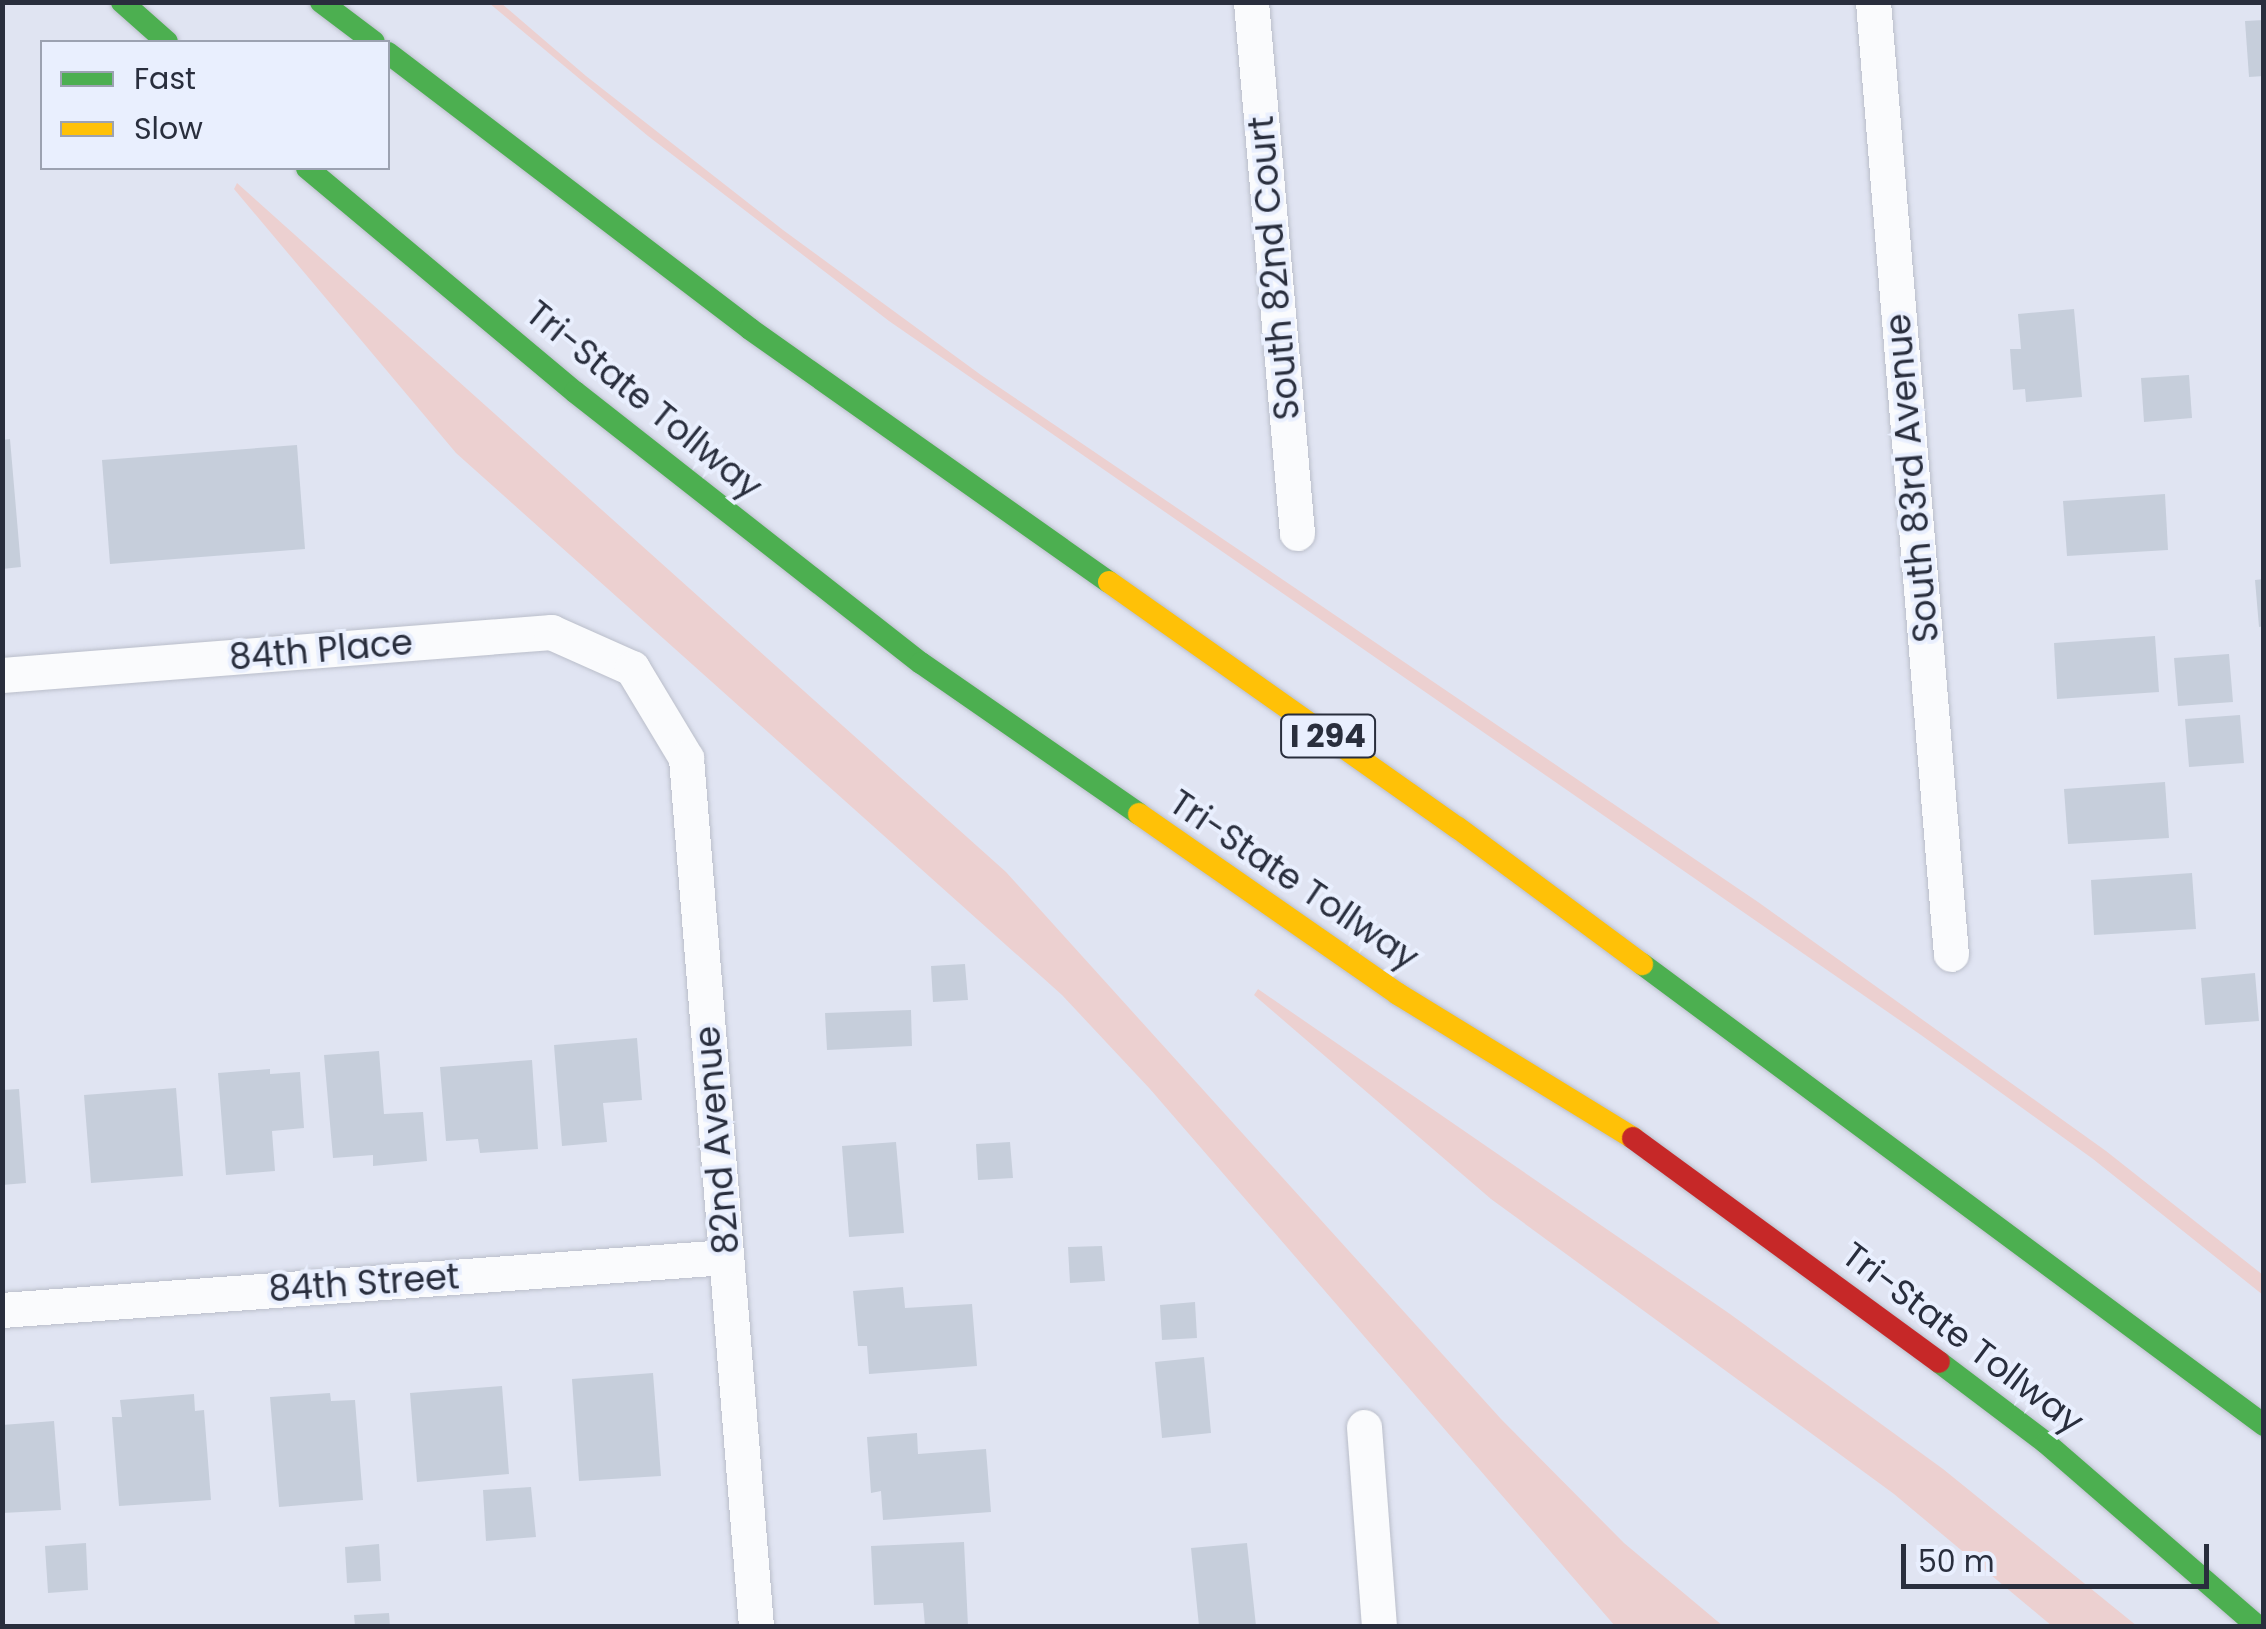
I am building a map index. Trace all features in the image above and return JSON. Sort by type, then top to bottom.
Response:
[{"type":"highway","points":[[122,2],[165,40]]},
{"type":"highway","points":[[321,2],[371,40]]},
{"type":"highway","name":"I 294","points":[[390,55],[750,329],[1458,828],[2264,1425]]},
{"type":"highway","name":"Tri-State Tollway","points":[[309,170],[576,392],[921,664],[1398,994],[1594,1111],[1791,1251],[2046,1444],[2257,1626]]},
{"type":"street","name":"South 82nd Court","points":[[1250,2],[1297,533]]},
{"type":"street","name":"South 83rd Avenue","points":[[1873,2],[1951,954]]},
{"type":"street","name":"84th Place","points":[[2,675],[551,632],[632,668]]},
{"type":"street","name":"82nd Avenue","points":[[632,668],[686,758],[756,1626]]},
{"type":"street","name":"84th Street","points":[[2,1310],[726,1257]]},
{"type":"street","points":[[1364,1427],[1379,1626]]},
{"type":"shaded area","points":[[489,3],[501,3],[586,76],[783,230],[981,375],[1758,902],[2106,1151],[2263,1275],[2263,1295],[2093,1159],[1921,1035],[889,321],[648,136]]},
{"type":"shaded area","points":[[237,183],[1006,872],[1501,1419],[1624,1543],[1723,1626],[1615,1626],[1150,1089],[1062,995],[456,453],[234,189]]},
{"type":"shaded area","points":[[1258,989],[1730,1314],[1943,1469],[2137,1626],[2052,1626],[1894,1494],[1491,1199],[1254,995]]},
{"type":"building","points":[[2264,20],[2264,76],[2249,77],[2245,21]]},
{"type":"building","points":[[2074,309],[2082,397],[2026,402],[2025,389],[2013,390],[2010,349],[2021,349],[2018,314]]},
{"type":"building","points":[[2189,375],[2192,418],[2144,422],[2141,378]]},
{"type":"building","points":[[10,439],[21,567],[2,569],[2,440]]},
{"type":"building","points":[[297,445],[305,549],[110,564],[102,460]]},
{"type":"building","points":[[2165,494],[2168,550],[2067,556],[2063,501]]},
{"type":"building","points":[[2264,579],[2264,626],[2259,627],[2255,580]]},
{"type":"building","points":[[2155,636],[2159,692],[2057,699],[2054,643]]},
{"type":"building","points":[[2229,654],[2233,702],[2178,706],[2174,658]]},
{"type":"building","points":[[2240,715],[2244,763],[2189,767],[2185,719]]},
{"type":"building","points":[[2165,782],[2169,838],[2068,844],[2064,789]]},
{"type":"building","points":[[2192,873],[2196,929],[2094,935],[2091,880]]},
{"type":"building","points":[[965,964],[968,1000],[933,1002],[931,966]]},
{"type":"building","points":[[2255,973],[2259,1021],[2205,1025],[2201,978]]},
{"type":"building","points":[[911,1010],[912,1046],[827,1050],[825,1013]]},
{"type":"building","points":[[637,1038],[642,1100],[603,1103],[607,1142],[562,1146],[554,1045]]},
{"type":"building","points":[[379,1051],[384,1114],[423,1112],[427,1161],[373,1166],[373,1155],[333,1158],[324,1055]]},
{"type":"building","points":[[532,1060],[538,1149],[480,1153],[478,1139],[446,1141],[440,1067]]},
{"type":"building","points":[[270,1069],[270,1074],[300,1072],[304,1128],[272,1131],[275,1171],[226,1175],[218,1073]]},
{"type":"building","points":[[176,1088],[183,1176],[91,1183],[84,1095]]},
{"type":"building","points":[[19,1089],[26,1183],[2,1185],[2,1090]]},
{"type":"building","points":[[896,1142],[904,1233],[849,1237],[842,1146]]},
{"type":"building","points":[[1010,1142],[1013,1178],[978,1180],[976,1144]]},
{"type":"building","points":[[1102,1246],[1105,1281],[1070,1283],[1068,1247]]},
{"type":"building","points":[[903,1287],[905,1308],[972,1304],[977,1366],[869,1374],[867,1346],[858,1346],[853,1291]]},
{"type":"building","points":[[1195,1302],[1197,1338],[1162,1340],[1160,1305]]},
{"type":"building","points":[[1204,1357],[1211,1433],[1162,1438],[1155,1362]]},
{"type":"building","points":[[653,1373],[661,1476],[579,1481],[572,1379]]},
{"type":"building","points":[[502,1386],[509,1474],[417,1482],[410,1393]]},
{"type":"building","points":[[330,1393],[331,1401],[355,1400],[363,1500],[279,1507],[270,1397]]},
{"type":"building","points":[[194,1394],[195,1411],[204,1410],[211,1500],[119,1506],[112,1417],[122,1417],[120,1400]]},
{"type":"building","points":[[54,1421],[61,1510],[2,1513],[2,1425]]},
{"type":"building","points":[[917,1433],[918,1454],[986,1449],[991,1512],[883,1520],[881,1491],[871,1493],[867,1437]]},
{"type":"building","points":[[531,1487],[536,1537],[486,1541],[483,1490]]},
{"type":"building","points":[[964,1542],[968,1626],[925,1626],[923,1603],[874,1605],[871,1546]]},
{"type":"building","points":[[86,1543],[88,1590],[48,1593],[45,1546]]},
{"type":"building","points":[[1247,1543],[1256,1626],[1199,1626],[1191,1548]]},
{"type":"building","points":[[379,1544],[381,1581],[347,1583],[345,1547]]},
{"type":"building","points":[[389,1613],[390,1626],[355,1626],[354,1615]]},
{"type":"traffic: fast","points":[[122,2],[165,40]]},
{"type":"traffic: fast","points":[[321,2],[371,40]]},
{"type":"traffic: fast","points":[[390,55],[750,329],[1109,582]]},
{"type":"traffic: fast","points":[[309,170],[575,392],[921,663],[1139,814]]},
{"type":"traffic: fast","points":[[1642,964],[2264,1425]]},
{"type":"traffic: fast","points":[[1939,1362],[2046,1443],[2257,1626]]},
{"type":"traffic: slow","points":[[1109,582],[1458,828],[1642,964]]},
{"type":"traffic: slow","points":[[1139,814],[1398,994],[1633,1138]]},
{"type":"traffic: jam","points":[[1633,1138],[1939,1362]]}]
